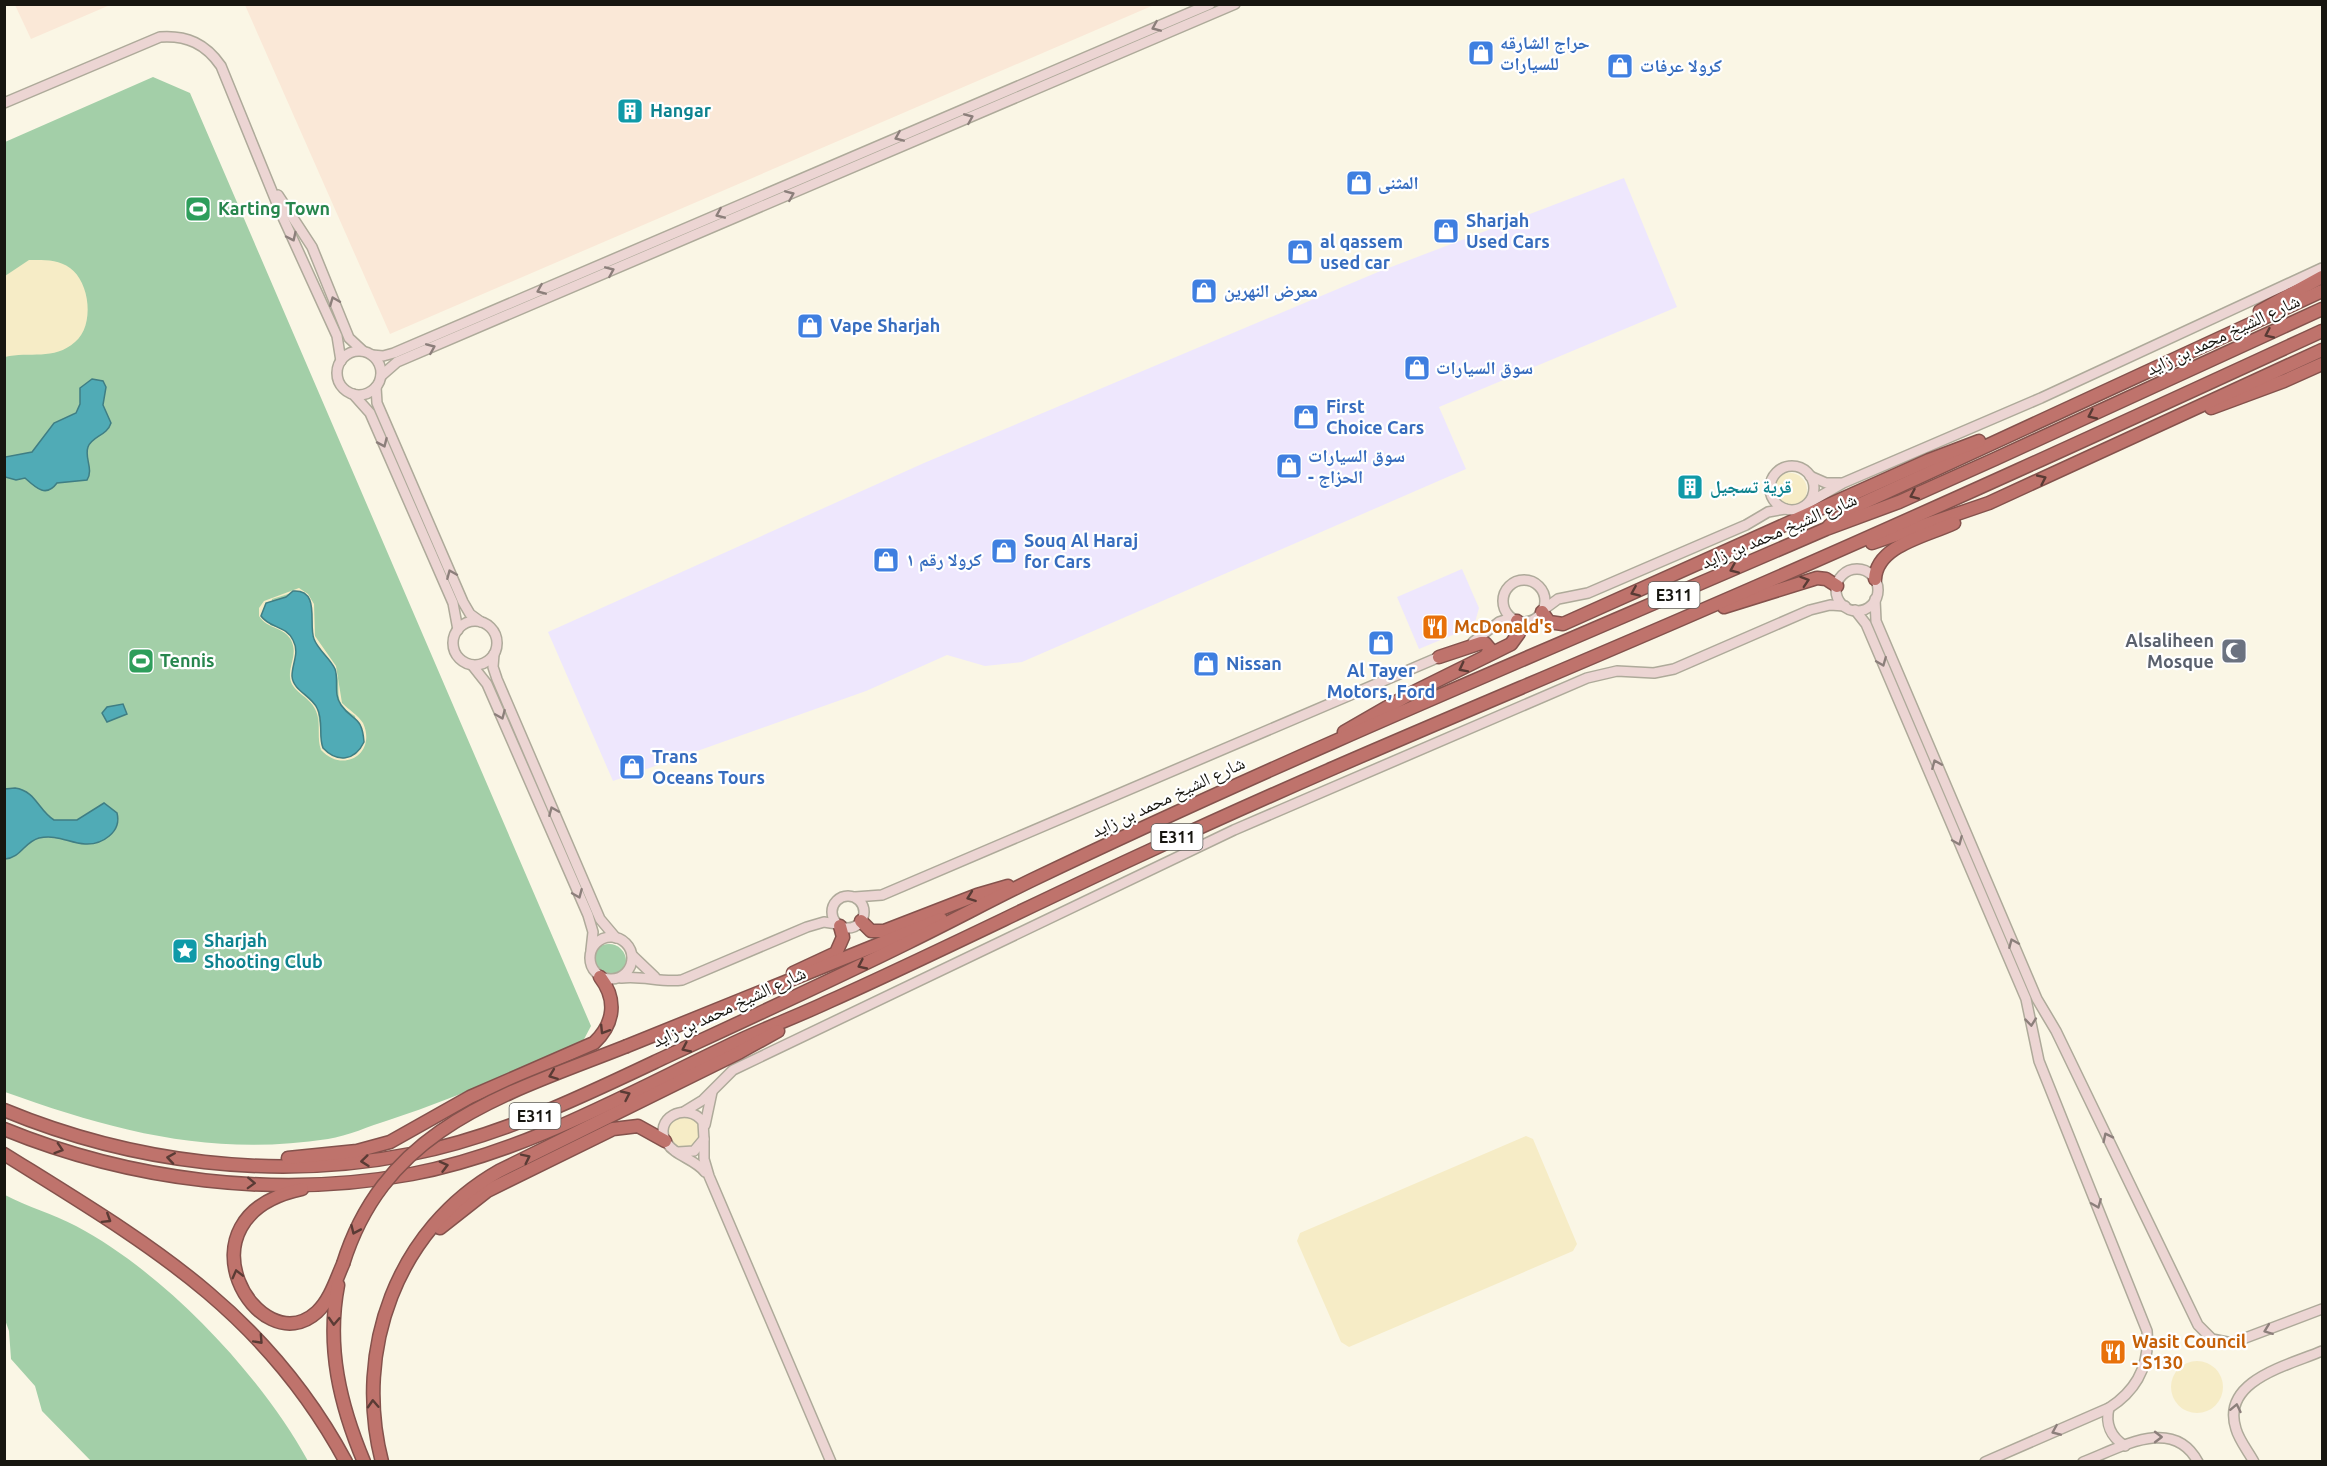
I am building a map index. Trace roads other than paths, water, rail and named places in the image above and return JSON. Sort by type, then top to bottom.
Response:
[{"type":"highway","points":[[2209,342],[2322,277]]},
{"type":"highway","points":[[1826,529],[1850,509],[2322,291]]},
{"type":"highway","name":"شارع الشيخ محمد بن زايد","points":[[4,1110],[59,1131],[112,1146],[165,1157],[219,1164],[301,1166],[371,1161],[430,1150],[487,1134],[608,1084],[963,915],[1027,882],[1305,755],[1826,529],[1899,502],[2322,309]]},
{"type":"highway","name":"شارع الشيخ محمد بن زايد","points":[[4,1129],[91,1159],[168,1175],[247,1183],[334,1182],[410,1174],[485,1154],[571,1120],[1232,812],[1836,552],[2322,331]]},
{"type":"highway","points":[[1875,579],[1881,560],[1891,552],[1989,504],[2322,350]]},
{"type":"highway","points":[[2184,415],[2260,391],[2322,364]]},
{"type":"highway","points":[[1543,611],[1549,622],[1563,624],[1929,460],[2017,430]]},
{"type":"highway","points":[[1836,552],[1895,536],[1989,504]]},
{"type":"highway","points":[[1708,608],[1742,603],[1813,579],[1826,579],[1837,588]]},
{"type":"highway","points":[[1305,755],[1400,700],[1515,641],[1519,633],[1514,620]]},
{"type":"highway","points":[[1439,657],[1481,643],[1485,643],[1490,649],[1486,656]]},
{"type":"highway","points":[[862,919],[871,931],[884,931],[977,895],[1027,882]]},
{"type":"highway","points":[[334,1182],[284,1193],[259,1205],[246,1219],[237,1235],[234,1261],[240,1286],[255,1307],[275,1321],[290,1323],[312,1316],[323,1306],[343,1264],[355,1230],[377,1191],[406,1158],[435,1133],[484,1103],[734,1005],[921,926],[963,915]]},
{"type":"highway","points":[[734,1005],[752,992],[836,953],[842,943],[838,925]]},
{"type":"highway","points":[[219,1164],[320,1156],[374,1147],[406,1135],[478,1093],[585,1048],[602,1036],[612,1016],[611,995],[600,976]]},
{"type":"highway","points":[[382,1461],[372,1404],[374,1362],[382,1322],[397,1283],[413,1252],[456,1200],[484,1180],[740,1052],[826,1003]]},
{"type":"highway","points":[[397,1283],[427,1241],[449,1219],[473,1199],[500,1183],[620,1127],[644,1128],[665,1141]]},
{"type":"highway","points":[[4,1154],[145,1242],[222,1303],[288,1374],[317,1413],[346,1461]]},
{"type":"highway","points":[[343,1264],[334,1318],[335,1359],[345,1413],[364,1461]]},
{"type":"street","points":[[657,978],[632,955],[627,944],[616,938],[600,919],[494,673],[495,635],[470,614],[463,602],[377,403],[376,387],[381,376],[397,362],[1064,72],[1210,4]]},
{"type":"street","points":[[340,361],[350,353],[383,356],[394,353],[1064,72],[1235,4]]},
{"type":"street","points":[[4,103],[151,40],[171,36],[191,40],[208,50],[221,66],[280,211],[339,342],[340,361],[337,372],[340,383],[370,413],[453,603],[458,630]]},
{"type":"street","points":[[270,183],[305,234],[349,338],[380,366],[381,376]]},
{"type":"street","points":[[481,622],[466,623],[458,630],[453,642],[456,654],[472,665],[487,684],[588,915],[593,932],[591,966],[600,976],[610,980],[639,976],[669,981],[688,978],[807,927],[824,922],[851,928],[862,919],[871,904],[882,895],[1439,657],[1481,638],[1499,622],[1534,620],[1552,602],[1588,593],[1746,525],[1760,516],[1785,509],[1798,509],[1843,483],[2041,398],[2322,268]]},
{"type":"street","points":[[353,394],[363,394],[376,387]]},
{"type":"street","points":[[1760,516],[1771,494],[1773,478],[1784,468],[1798,468],[1826,483],[1843,483]]},
{"type":"street","points":[[1810,476],[1814,489],[1810,502]]},
{"type":"street","points":[[1771,494],[1785,509]]},
{"type":"street","points":[[709,1176],[699,1165],[665,1141],[663,1130],[667,1120],[674,1113],[685,1111],[700,1102],[733,1070],[1234,830],[1587,678],[1617,671],[1669,670],[1813,609],[1828,601],[1843,575],[1854,569],[1866,571],[1875,579],[1878,590],[1875,599],[1876,621],[2037,999],[2056,1031],[2198,1325],[2212,1339],[2232,1343],[2322,1309]]},
{"type":"street","points":[[1490,630],[1509,584],[1520,579],[1532,581],[1541,588],[1564,598]]},
{"type":"street","points":[[1541,588],[1545,598],[1543,611]]},
{"type":"street","points":[[1837,588],[1845,606]]},
{"type":"street","points":[[1855,610],[1869,606],[1875,599]]},
{"type":"street","points":[[1502,600],[1504,610],[1514,620]]},
{"type":"street","points":[[1813,609],[1830,604],[1845,606],[1855,610],[1866,624],[2026,999],[2039,1061],[2145,1324],[2147,1354],[2140,1375],[2128,1394],[2109,1408],[1985,1461]]},
{"type":"street","points":[[472,665],[485,663],[494,654]]},
{"type":"street","points":[[1894,692],[1900,690],[1912,706]]},
{"type":"street","points":[[807,927],[844,896],[882,895]]},
{"type":"street","points":[[855,897],[862,905],[862,919]]},
{"type":"street","points":[[832,905],[832,915],[838,925]]},
{"type":"street","points":[[591,950],[599,941],[616,938]]},
{"type":"street","points":[[621,978],[630,968],[632,955]]},
{"type":"street","points":[[713,1089],[705,1127],[704,1159],[709,1176],[831,1461]]},
{"type":"street","points":[[685,1111],[700,1117],[705,1127]]},
{"type":"street","points":[[678,1152],[694,1151],[705,1140]]},
{"type":"street","points":[[2254,1461],[2235,1427],[2234,1411],[2239,1395],[2260,1378],[2322,1351]]},
{"type":"street","points":[[2109,1408],[2109,1428],[2115,1438],[2125,1446]]},
{"type":"street","points":[[2084,1461],[2151,1437],[2168,1437],[2188,1447],[2198,1461]]},
{"type":"water","points":[[92,379],[103,381],[106,387],[103,405],[111,423],[106,431],[93,440],[88,447],[90,472],[87,480],[57,483],[53,488],[45,491],[37,488],[25,478],[16,480],[5,477],[5,457],[32,452],[54,423],[76,413],[80,404],[80,388]]},
{"type":"water","points":[[293,591],[302,592],[310,602],[314,639],[335,669],[339,701],[359,723],[363,733],[364,742],[360,748],[356,753],[345,758],[334,756],[323,748],[317,708],[295,686],[292,671],[296,649],[293,640],[287,632],[264,620],[261,616],[266,603],[286,597]]},
{"type":"water","points":[[123,704],[127,714],[107,722],[102,713],[107,707]]},
{"type":"water","points":[[15,788],[28,793],[54,820],[77,820],[104,803],[117,813],[118,820],[114,831],[104,840],[91,844],[52,837],[39,838],[15,856],[5,859],[5,789]]},
{"type":"place","name":"حراج الشارقه للسيارات","points":[[1481,53]]},
{"type":"place","name":"كرولا عرفات","points":[[1620,66]]},
{"type":"place","name":"Hangar","points":[[630,111]]},
{"type":"place","name":"المثنى","points":[[1359,183]]},
{"type":"place","name":"Karting Town","points":[[198,209]]},
{"type":"place","name":"Sharjah Used Cars","points":[[1446,231]]},
{"type":"place","name":"al qassem used car","points":[[1300,252]]},
{"type":"place","name":"معرض النهرين","points":[[1204,291]]},
{"type":"place","name":"Vape Sharjah","points":[[810,326]]},
{"type":"place","name":"سوق السيارات","points":[[1417,368]]},
{"type":"place","name":"First Choice Cars","points":[[1306,417]]},
{"type":"place","name":"سوق السيارات - الحزاج","points":[[1289,466]]},
{"type":"place","name":"قرية تسجيل","points":[[1690,487]]},
{"type":"place","name":"Souq Al Haraj for Cars","points":[[1004,551]]},
{"type":"place","name":"كرولا رقم ١","points":[[886,560]]},
{"type":"place","name":"McDonald's","points":[[1435,627]]},
{"type":"place","name":"Al Tayer Motors, Ford","points":[[1381,643]]},
{"type":"place","name":"Alsaliheen Mosque","points":[[2234,651]]},
{"type":"place","name":"Tennis","points":[[141,661]]},
{"type":"place","name":"Nissan","points":[[1206,664]]},
{"type":"place","name":"Trans Oceans Tours","points":[[632,767]]},
{"type":"place","name":"Sharjah Shooting Club","points":[[185,951]]},
{"type":"place","name":"Wasit Council - S130","points":[[2113,1352]]}]
